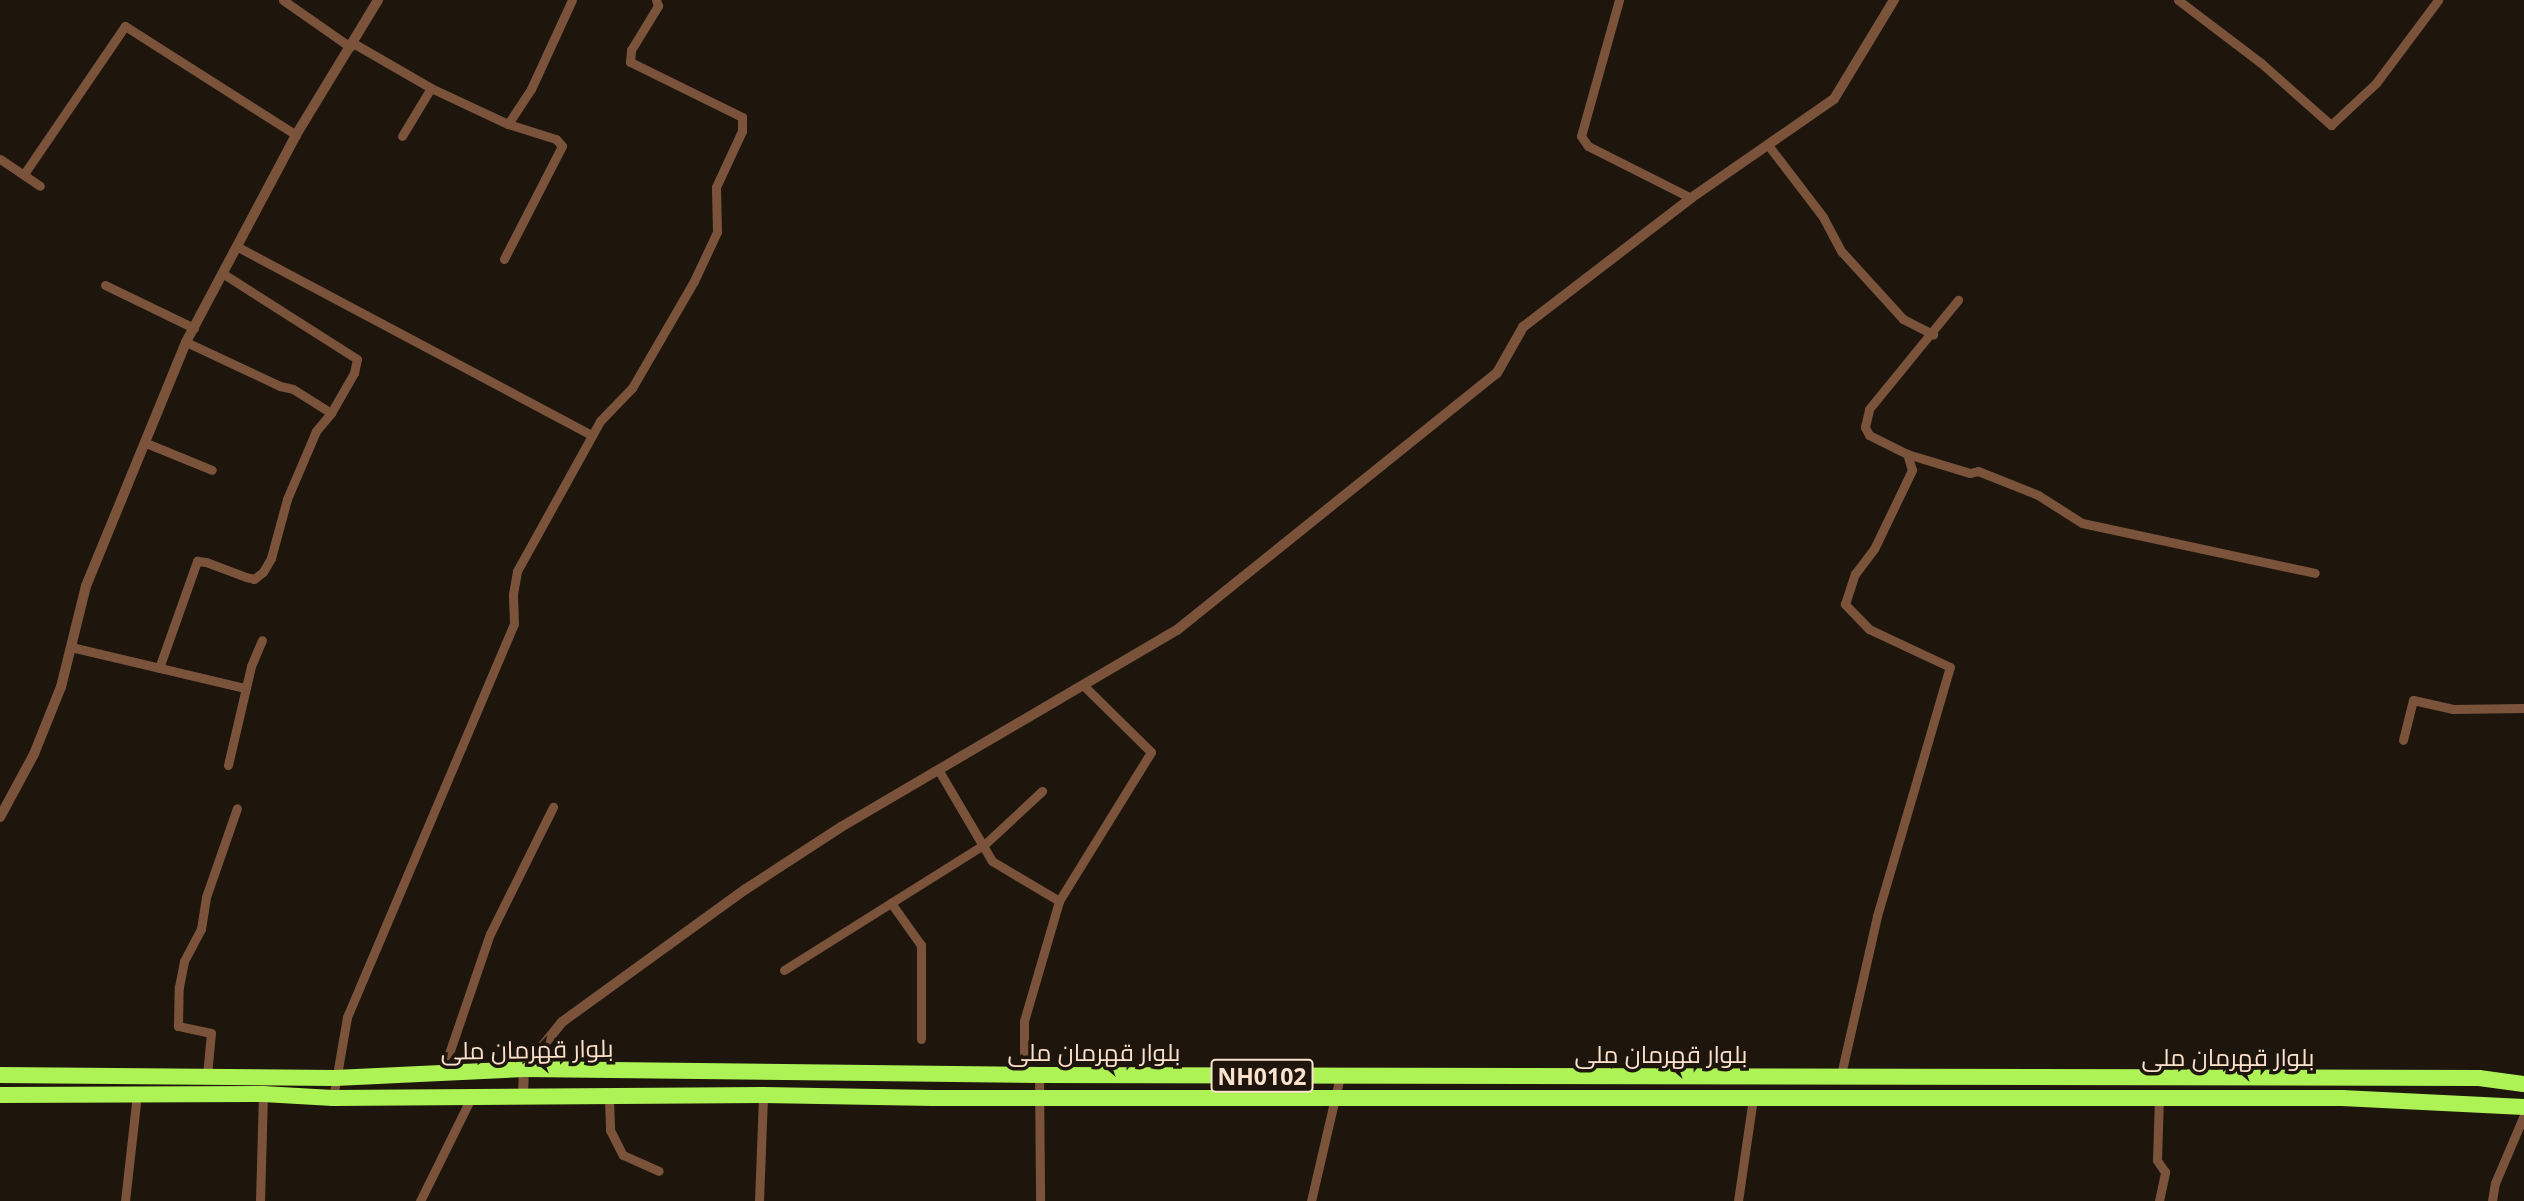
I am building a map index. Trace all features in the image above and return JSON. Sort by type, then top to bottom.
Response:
[{"type":"highway","name":"بلوار قهرمان ملی","points":[[0,1075],[335,1078],[524,1069],[1031,1075],[1840,1079],[2479,1078],[2524,1084]]},
{"type":"highway","name":"بلوار قهرمان ملی","points":[[0,1095],[263,1094],[332,1098],[763,1095],[2342,1098],[2524,1107]]},
{"type":"street","points":[[283,0],[352,45],[431,88],[508,124],[556,139],[562,146],[504,259]]},
{"type":"street","points":[[0,817],[34,754],[61,687],[86,586],[186,342],[296,135],[378,0]]},
{"type":"street","points":[[508,124],[531,89],[572,0]]},
{"type":"street","points":[[332,1098],[347,1017],[514,624],[513,594],[517,571],[600,421],[632,388],[694,281],[717,232],[716,187],[742,131],[742,117],[630,62],[631,50],[658,6],[656,0]]},
{"type":"street","points":[[1619,0],[1581,136],[1588,146],[1692,198]]},
{"type":"street","points":[[523,1096],[524,1069],[562,1021],[746,888],[841,827],[1177,630],[1497,373],[1523,327],[1692,198],[1833,99],[1894,0]]},
{"type":"street","points":[[2178,0],[2260,63],[2331,125],[2376,83],[2438,0]]},
{"type":"street","points":[[24,174],[125,26],[296,135]]},
{"type":"street","points":[[402,136],[431,88]]},
{"type":"street","points":[[1768,145],[1823,217],[1842,252],[1903,319],[1933,334]]},
{"type":"street","points":[[0,159],[40,186]]},
{"type":"street","points":[[236,246],[592,435]]},
{"type":"street","points":[[159,668],[197,561],[246,578],[254,579],[263,572],[292,488],[316,432],[354,373],[357,359],[222,273]]},
{"type":"street","points":[[105,285],[194,328]]},
{"type":"street","points":[[1958,300],[1933,334],[1869,409],[1865,427],[1869,435],[1907,454],[1970,473],[1978,471],[2038,495],[2082,523],[2315,573]]},
{"type":"street","points":[[186,342],[280,386],[293,389],[331,412]]},
{"type":"street","points":[[146,443],[212,470]]},
{"type":"street","points":[[1840,1079],[1877,916],[1950,667],[1869,629],[1845,604],[1855,574],[1874,549],[1906,486],[1912,470],[1907,454]]},
{"type":"street","points":[[228,765],[245,688],[262,640]]},
{"type":"street","points":[[71,647],[245,688]]},
{"type":"street","points":[[1040,1201],[1040,1096],[1031,1075],[1024,1021],[1059,901],[1151,752],[1084,686]]},
{"type":"street","points":[[2403,740],[2413,700],[2453,709],[2524,708]]},
{"type":"street","points":[[939,771],[985,844],[992,860],[1059,901]]},
{"type":"street","points":[[784,971],[985,844],[1042,791]]},
{"type":"street","points":[[443,1071],[490,934],[554,807]]},
{"type":"street","points":[[207,1075],[211,1033],[209,1030],[178,1026],[178,987],[184,961],[201,929],[206,897],[237,808]]},
{"type":"street","points":[[891,903],[921,945],[921,1039]]},
{"type":"street","points":[[1311,1201],[1338,1096],[1340,1076]]},
{"type":"street","points":[[125,1201],[137,1094]]},
{"type":"street","points":[[260,1201],[263,1094]]},
{"type":"street","points":[[759,1201],[763,1095]]},
{"type":"street","points":[[420,1201],[471,1098]]},
{"type":"street","points":[[609,1098],[610,1130],[623,1155],[659,1171]]},
{"type":"street","points":[[1738,1201],[1753,1098]]},
{"type":"street","points":[[2159,1098],[2157,1160],[2165,1172],[2159,1201]]},
{"type":"street","points":[[2492,1201],[2495,1183],[2524,1115]]}]
